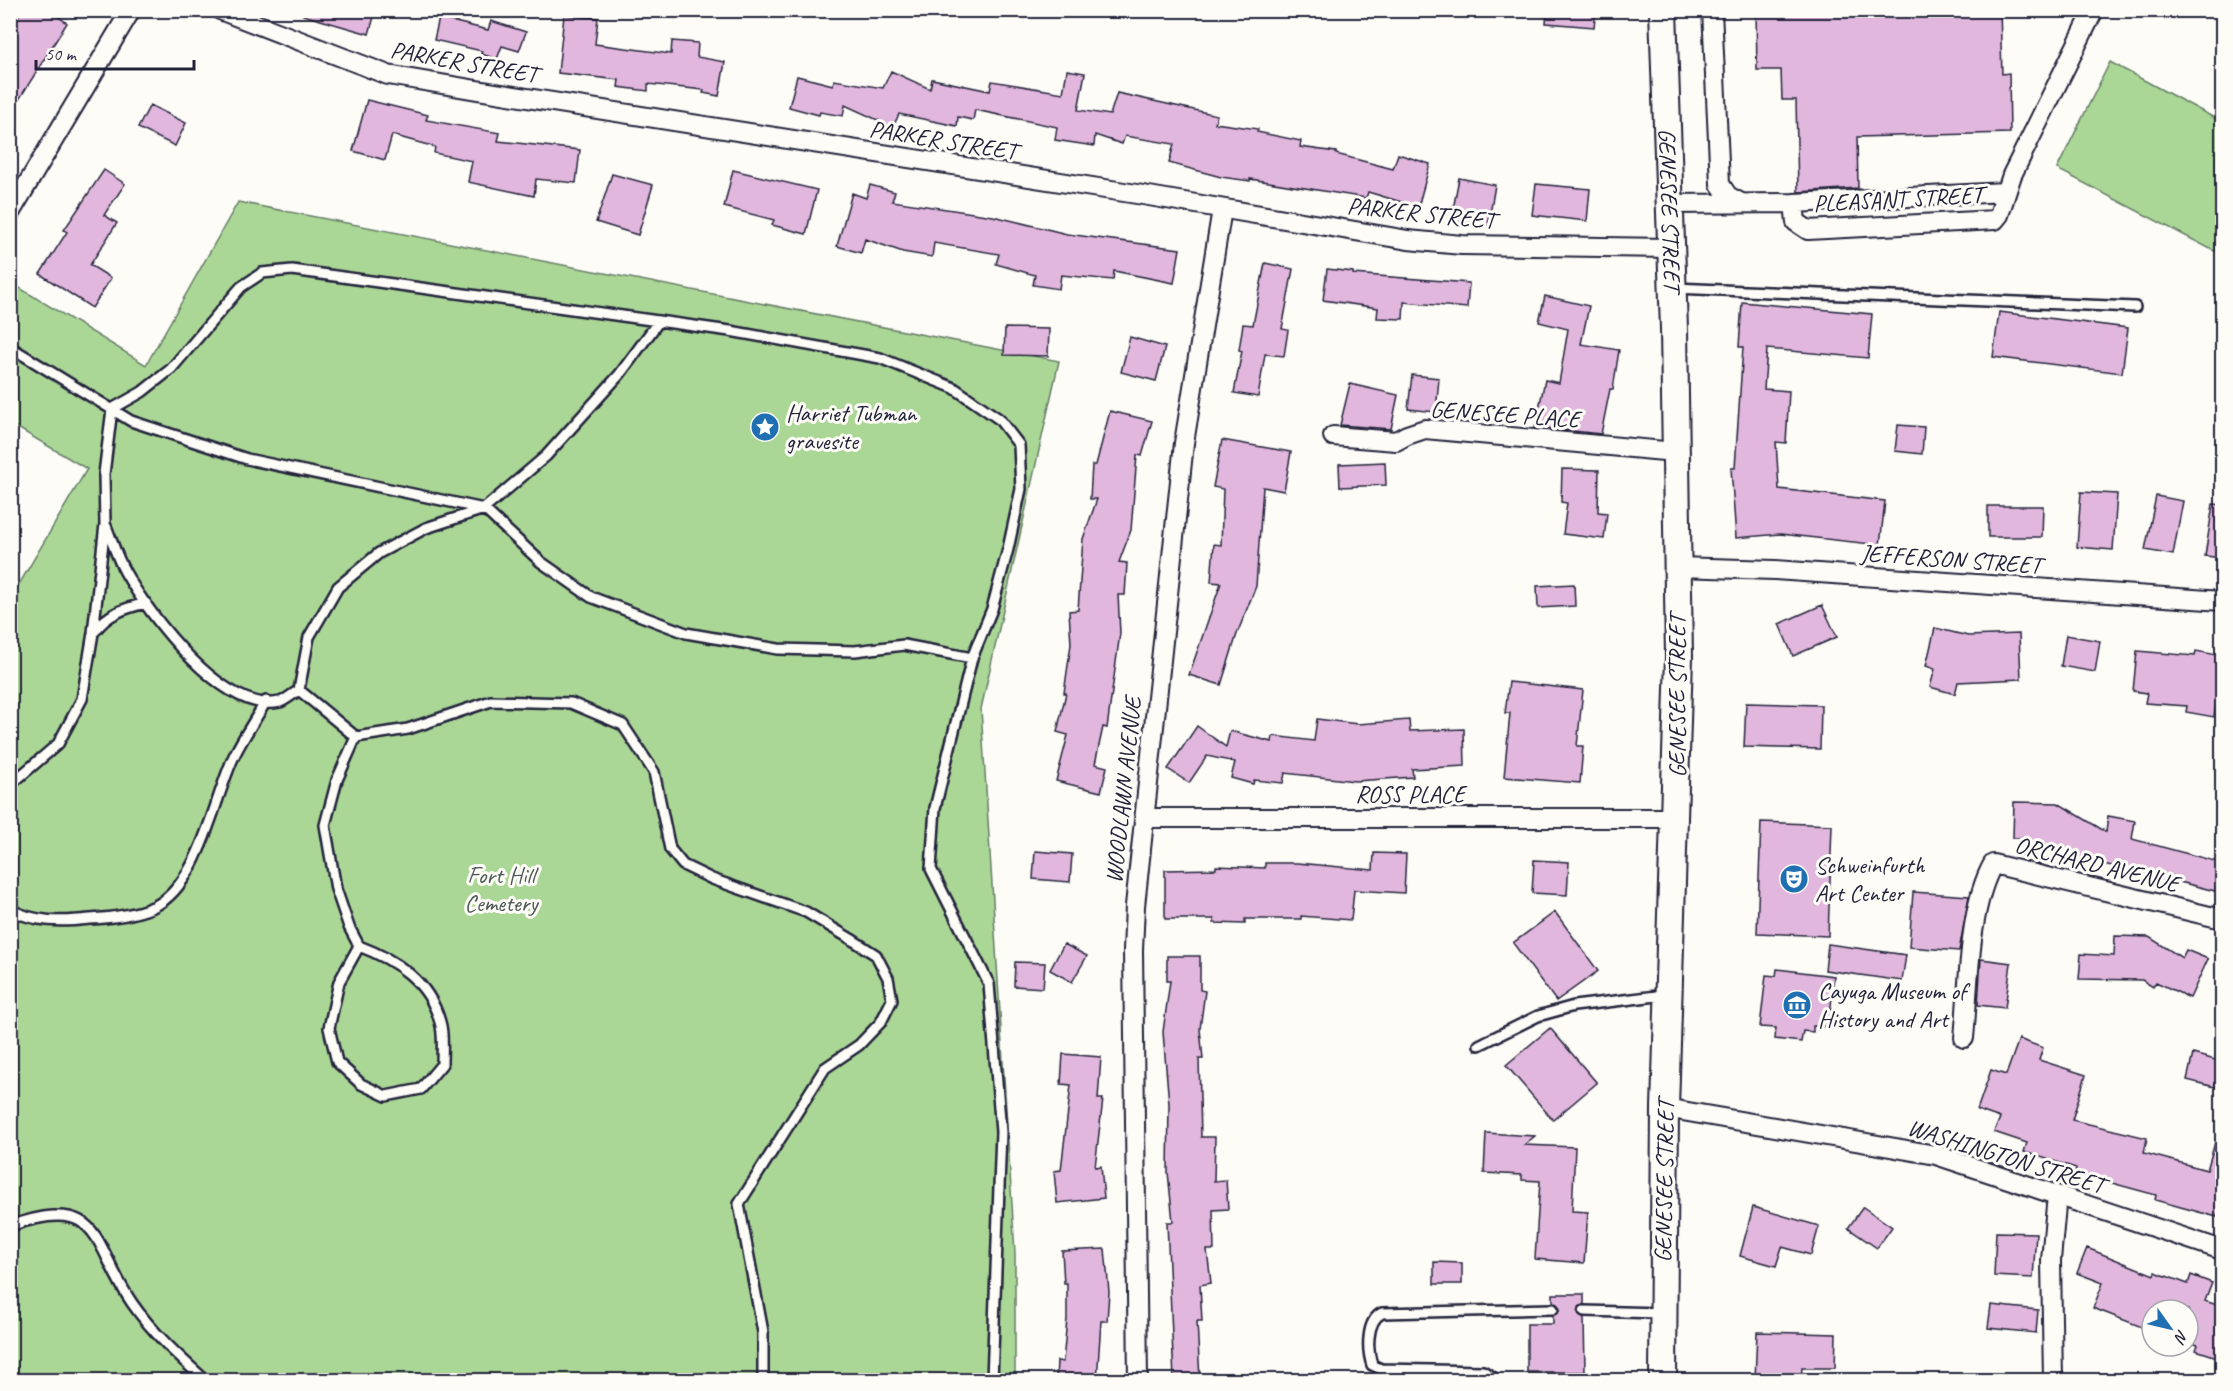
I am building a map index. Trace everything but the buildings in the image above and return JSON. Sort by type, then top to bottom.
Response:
[{"type":"main road","name":"GENESEE STREET","points":[[1663,10],[1670,204],[1679,657],[1676,818],[1665,1108],[1663,1380]]},
{"type":"street","points":[[10,213],[131,10]]},
{"type":"street","name":"PARKER STREET","points":[[220,10],[388,75],[1222,209],[1360,234],[1462,245],[1670,248]]},
{"type":"street","points":[[1712,10],[1720,184],[1728,196],[1741,203]]},
{"type":"street","name":"PLEASANT STREET","points":[[1794,202],[1796,222],[1808,230],[1978,222],[1995,219],[1999,215],[2005,192],[2094,10]]},
{"type":"street","name":"PLEASANT STREET","points":[[1670,204],[1794,202],[2005,192]]},
{"type":"street","name":"WOODLAWN AVENUE","points":[[1138,1380],[1133,950],[1184,443],[1222,209]]},
{"type":"street","name":"GENESEE PLACE","points":[[1333,436],[1396,441],[1425,429],[1675,452]]},
{"type":"street","name":"JEFFERSON STREET","points":[[1677,567],[1775,570],[2223,601]]},
{"type":"street","name":"ROSS PLACE","points":[[1145,819],[1676,818]]},
{"type":"street","name":"ORCHARD AVENUE","points":[[1964,1038],[1972,946],[1983,882],[1993,864],[2223,919]]},
{"type":"street","name":"WASHINGTON STREET","points":[[1665,1108],[1707,1113],[1936,1155],[2223,1250]]},
{"type":"street","points":[[2053,1380],[2051,1260],[2057,1195]]},
{"type":"lane","points":[[112,409],[142,392],[171,369],[241,287],[262,273],[292,270],[659,321],[880,358],[954,388],[999,419],[1019,446],[1021,489],[992,609],[972,658],[935,808],[932,869],[989,984],[1001,1132],[992,1380]]},
{"type":"lane","points":[[1672,288],[2135,307]]},
{"type":"lane","points":[[105,524],[125,572],[146,603],[206,673],[249,700],[280,702],[299,690],[309,637],[338,586],[379,553],[426,528],[484,509],[546,456],[620,374],[659,321]]},
{"type":"lane","points":[[10,347],[131,421],[246,459],[484,509],[541,562],[591,597],[686,633],[778,650],[855,651],[904,645],[972,658]]},
{"type":"lane","points":[[10,785],[58,744],[82,699],[93,633],[105,524],[104,474],[112,409]]},
{"type":"lane","points":[[93,633],[102,621],[123,608],[146,603]]},
{"type":"lane","points":[[299,690],[356,737],[408,729],[491,701],[572,703],[623,725],[654,772],[670,849],[675,858],[712,879],[806,912],[876,955],[888,978],[892,1000],[881,1022],[859,1045],[825,1068],[739,1204],[763,1332],[763,1380]]},
{"type":"lane","points":[[10,909],[26,918],[67,921],[114,917],[154,907],[174,888],[197,857],[234,757],[266,701]]},
{"type":"lane","points":[[356,737],[337,780],[325,825],[336,889],[349,927],[359,946],[384,955],[409,971],[423,988],[441,1022],[442,1064],[421,1089],[386,1096],[361,1084],[337,1062],[329,1028],[339,982],[359,946]]},
{"type":"lane","points":[[1479,1045],[1538,1016],[1574,1006],[1668,995]]},
{"type":"lane","points":[[10,1226],[54,1214],[75,1218],[92,1229],[132,1303],[168,1346],[205,1380]]},
{"type":"lane","points":[[1497,1380],[1484,1371],[1381,1369],[1372,1365],[1370,1357],[1370,1324],[1375,1316],[1382,1313],[1553,1309]]},
{"type":"lane","points":[[1584,1311],[1663,1313]]},
{"type":"green space","points":[[2110,62],[2222,122],[2222,255],[2057,169]]},
{"type":"green space","name":"Fort Hill Cemetery","points":[[238,202],[1059,361],[981,709],[1015,1253],[1015,1380],[11,1380],[11,598],[87,469],[11,424],[10,282],[146,365]]},
{"type":"place","name":"Harriet Tubman gravesite","points":[[765,427]]},
{"type":"place","name":"Schweinfurth Art Center","points":[[1794,879]]},
{"type":"place","name":"Cayuga Museum of History and Art","points":[[1797,1005]]}]
